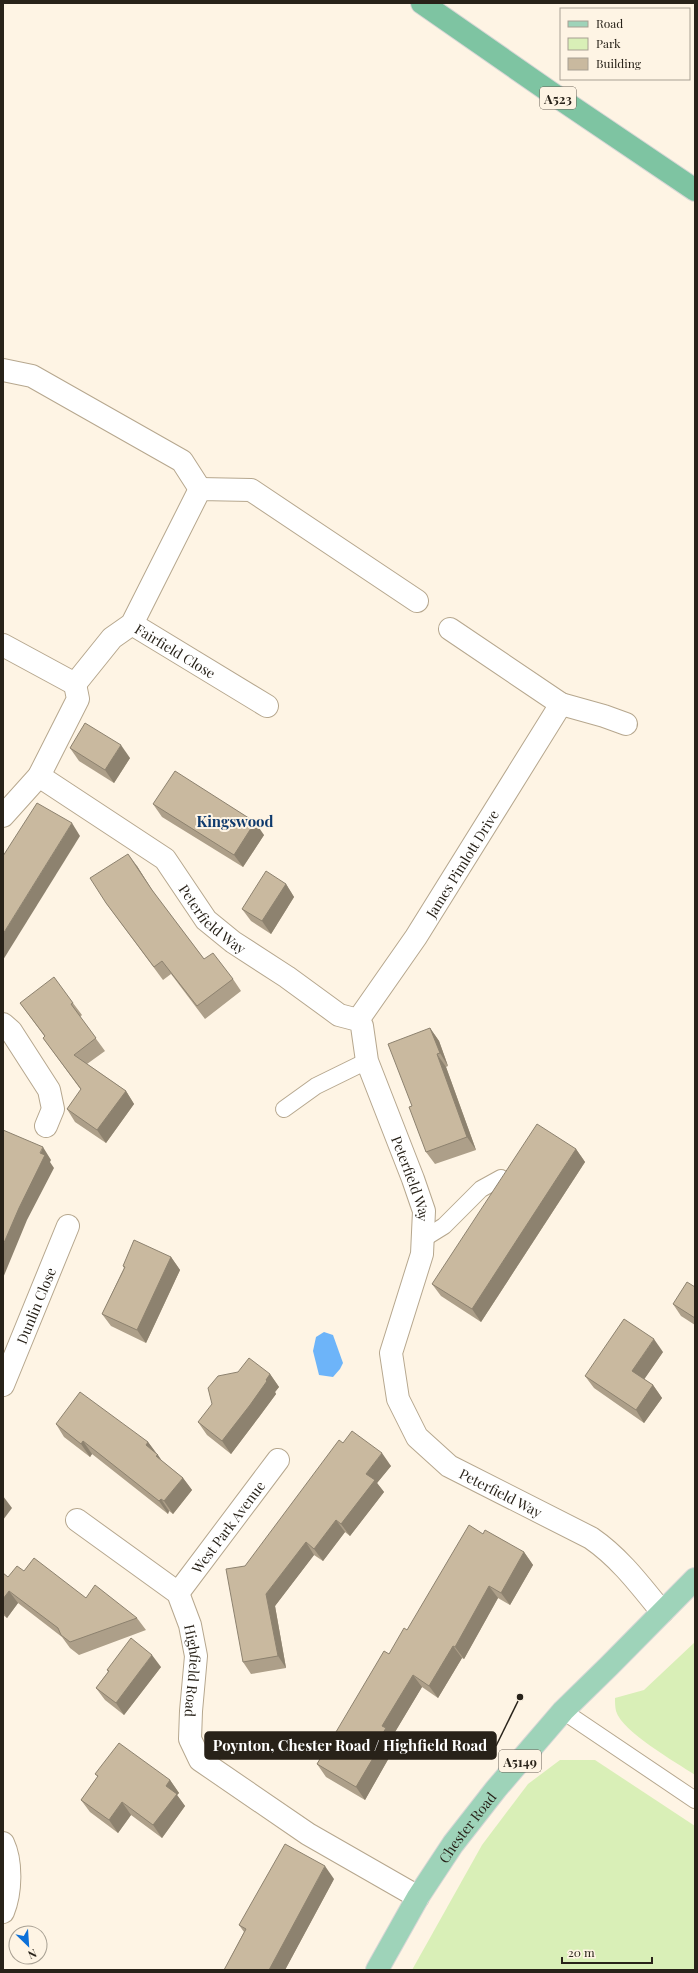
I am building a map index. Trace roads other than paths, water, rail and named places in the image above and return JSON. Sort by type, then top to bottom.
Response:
[{"type":"highway","name":"A523","points":[[422,3],[695,190]]},
{"type":"main road","name":"Chester Road","points":[[377,1970],[418,1897],[453,1844],[496,1789],[562,1711],[695,1579]]},
{"type":"street","points":[[3,370],[32,376],[182,461],[200,489],[251,490],[417,601]]},
{"type":"street","name":"Fairfield Close","points":[[200,489],[132,624],[267,706]]},
{"type":"street","points":[[75,684],[112,638],[132,624]]},
{"type":"street","points":[[450,629],[560,704],[604,716],[626,724]]},
{"type":"street","points":[[3,645],[75,684]]},
{"type":"street","points":[[3,816],[39,776],[78,699],[75,684]]},
{"type":"street","name":"James Pimlott Drive","points":[[358,1020],[416,937],[560,704]]},
{"type":"street","name":"Peterfield Way","points":[[39,776],[165,859],[206,920],[233,942],[287,977],[339,1015],[358,1020],[362,1026],[367,1061],[416,1185],[424,1211],[422,1254],[391,1353],[398,1399],[417,1437],[449,1466],[602,1545],[619,1560],[662,1612]]},
{"type":"street","points":[[3,1024],[11,1031],[49,1090],[53,1109],[46,1126]]},
{"type":"street","name":"Dunlin Close","points":[[3,1385],[68,1226]]},
{"type":"street","name":"West Park Avenue","points":[[178,1593],[278,1460]]},
{"type":"street","points":[[77,1520],[178,1593]]},
{"type":"street","name":"Highfield Road","points":[[178,1593],[190,1625],[196,1656],[190,1739],[200,1760],[308,1834],[418,1897]]},
{"type":"street","points":[[3,1843],[9,1861],[7,1901],[3,1912]]},
{"type":"lane","points":[[284,1109],[316,1086],[367,1061]]},
{"type":"lane","points":[[423,1239],[444,1226],[481,1189],[501,1178]]},
{"type":"lane","points":[[562,1711],[695,1800]]},
{"type":"water","points":[[324,1332],[333,1335],[343,1363],[333,1377],[319,1375],[313,1351],[316,1337]]},
{"type":"place","name":"Poynton, Chester Road / Highfield Road","points":[[520,1697]]},
{"type":"district","name":"Kingswood","points":[[235,821]]}]
